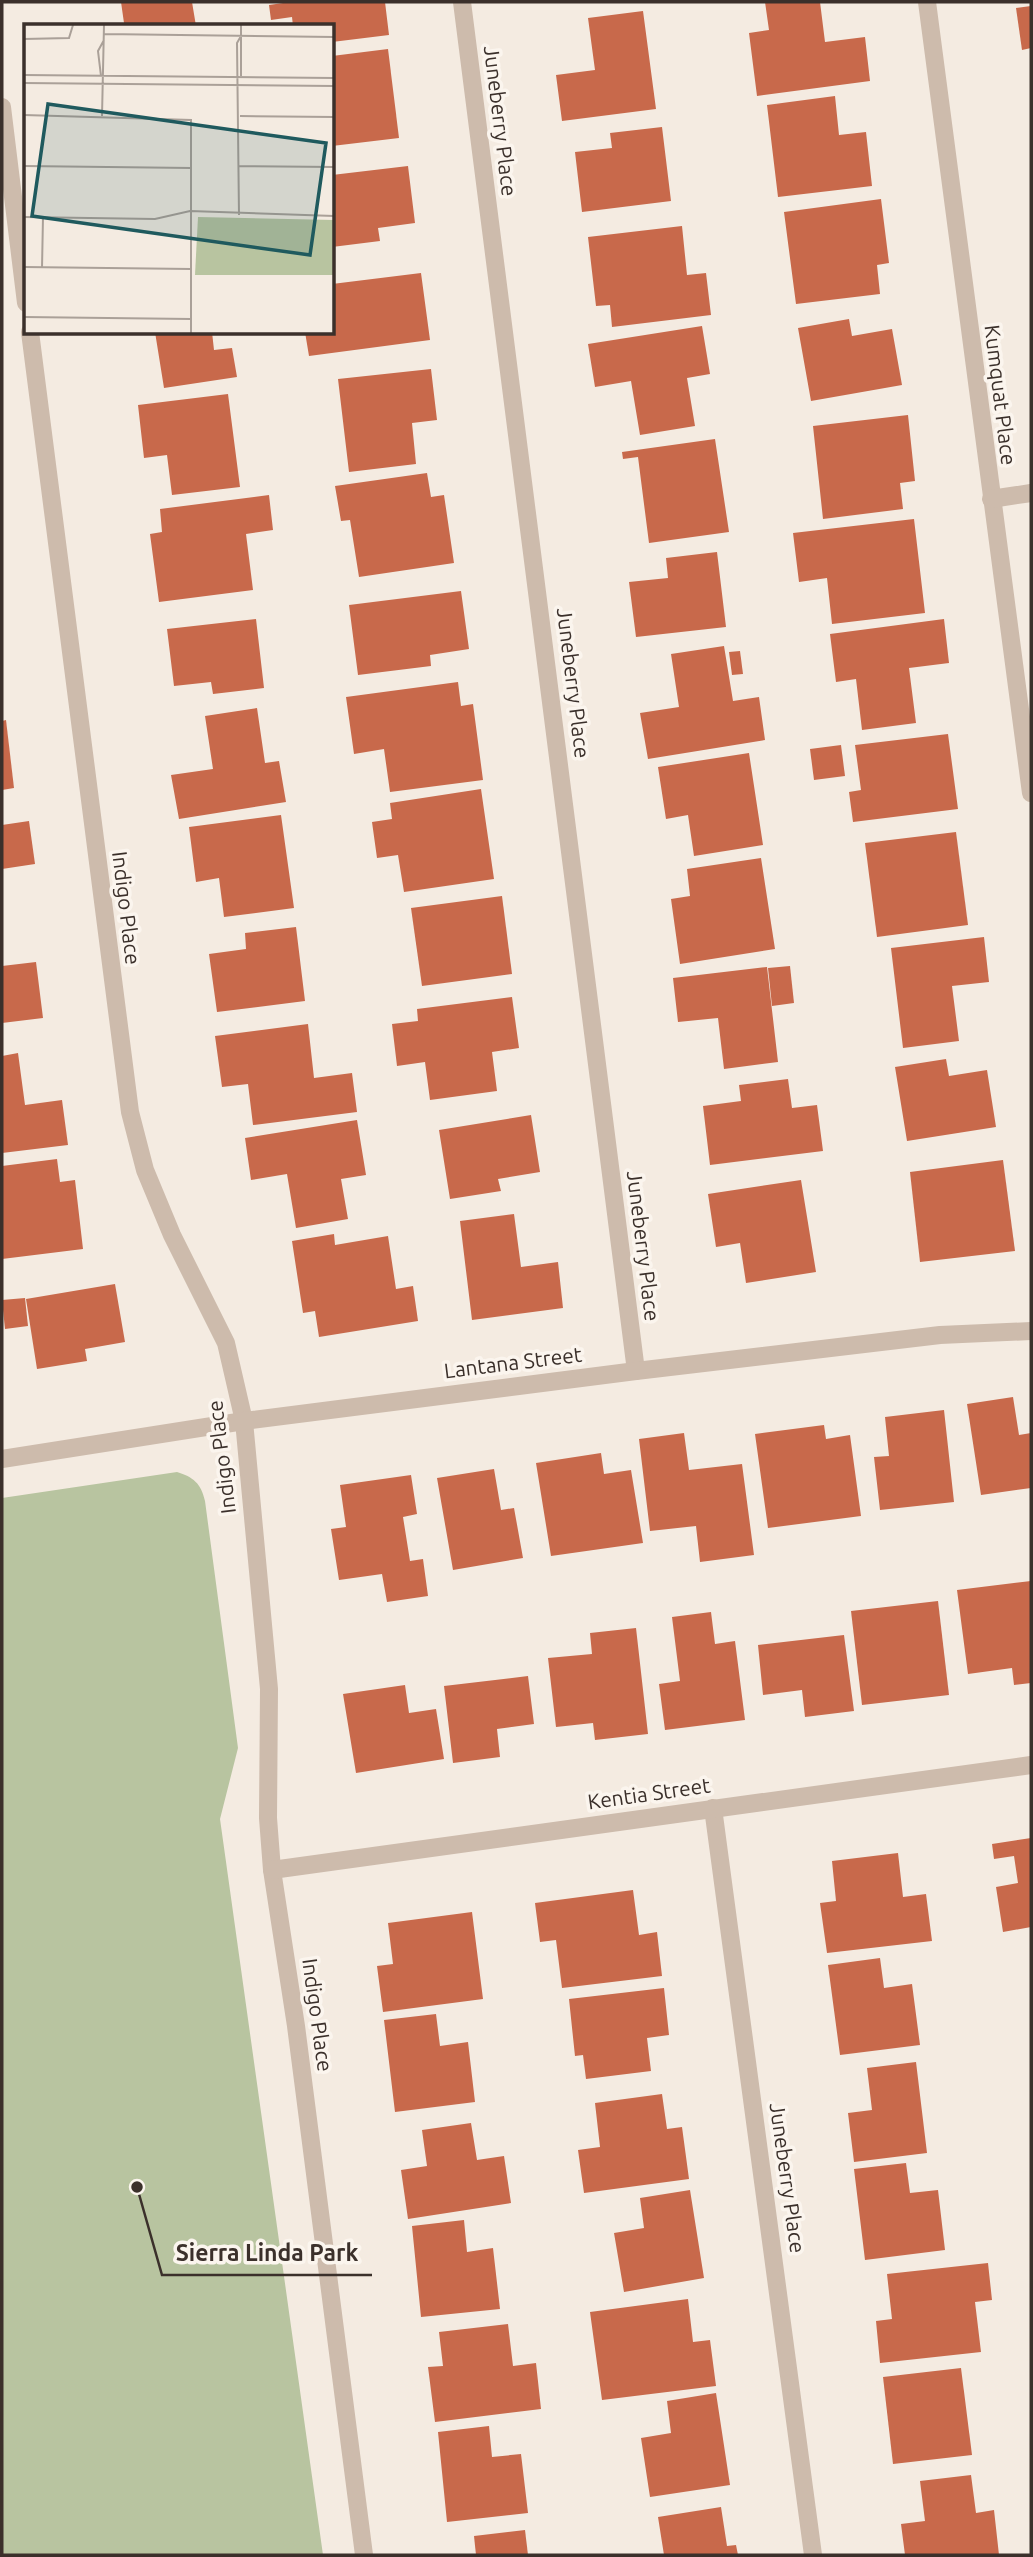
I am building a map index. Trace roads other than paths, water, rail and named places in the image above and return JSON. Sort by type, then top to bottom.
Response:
[{"type":"street","name":"Juneberry Place","points":[[462,2],[636,1371]]},
{"type":"street","name":"Kumquat Place","points":[[927,2],[1031,793]]},
{"type":"street","points":[[2,107],[24,287]]},
{"type":"street","name":"Indigo Place","points":[[30,334],[130,1112],[145,1170],[172,1235],[226,1343],[244,1420],[268,1689],[268,1818],[272,1870],[296,2026],[364,2555]]},
{"type":"street","points":[[991,499],[1031,493]]},
{"type":"street","name":"Lantana Street","points":[[2,1459],[244,1420],[636,1371],[940,1335],[1031,1331]]},
{"type":"street","name":"Kentia Street","points":[[272,1870],[1031,1765]]},
{"type":"street","name":"Juneberry Place","points":[[713,1808],[813,2555]]},
{"type":"place","name":"Sierra Linda Park","points":[[137,2187]]}]
